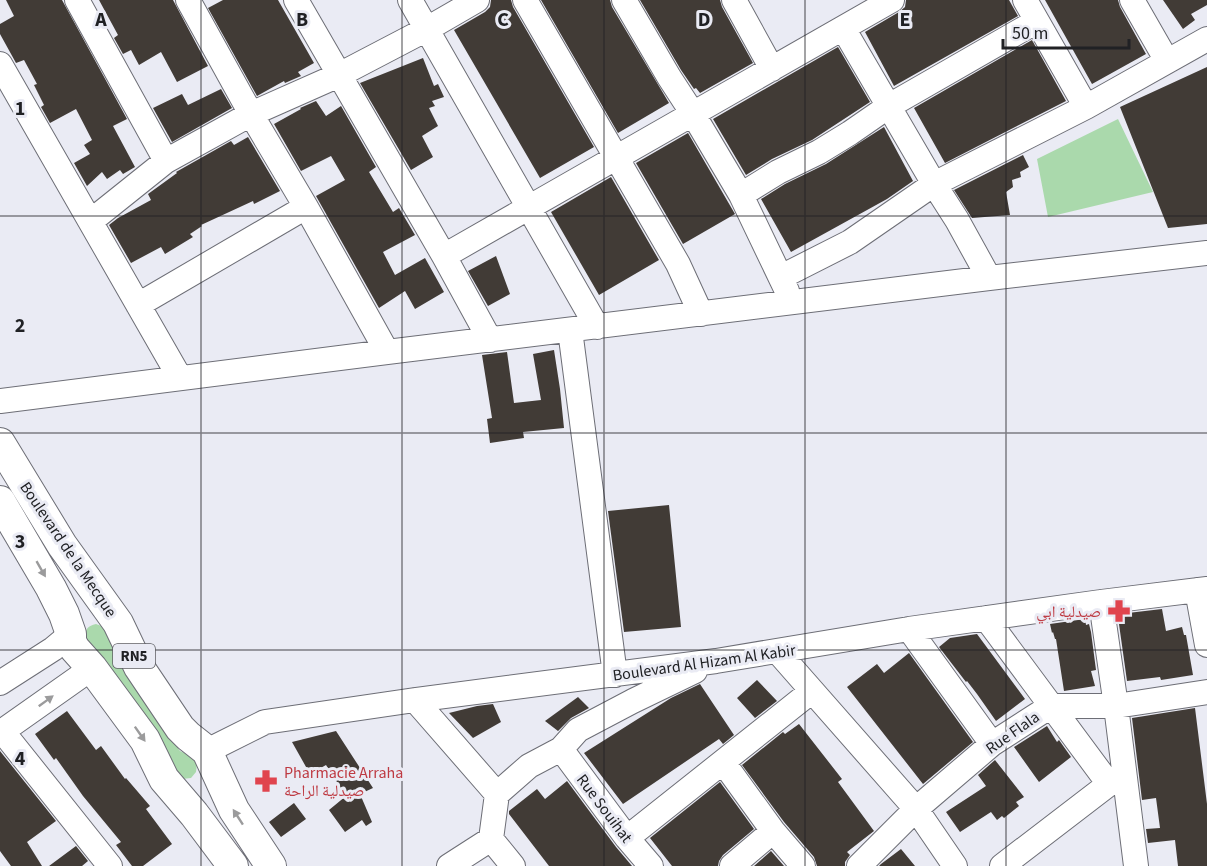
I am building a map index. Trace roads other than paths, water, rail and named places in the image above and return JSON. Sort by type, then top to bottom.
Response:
[{"type":"main road","name":"Boulevard de la Mecque","points":[[0,443],[62,545],[118,622],[139,667],[180,728],[209,756],[234,810],[270,866]]},
{"type":"main road","name":"Boulevard de la Mecque","points":[[0,501],[51,588],[64,614],[75,649],[92,668],[145,740],[164,779],[194,814],[232,866]]},
{"type":"main road","points":[[71,634],[76,620],[82,614],[90,611],[105,612],[118,622]]},
{"type":"main road","points":[[170,786],[187,791],[203,784],[211,770],[209,756]]},
{"type":"street","points":[[77,0],[166,161]]},
{"type":"street","points":[[189,0],[251,114],[387,352]]},
{"type":"street","points":[[296,0],[444,256],[489,340]]},
{"type":"street","points":[[410,0],[597,327]]},
{"type":"street","points":[[91,221],[166,161],[251,114],[339,75],[477,0]]},
{"type":"street","points":[[525,0],[678,264],[701,314]]},
{"type":"street","points":[[624,0],[741,195],[782,277],[792,303]]},
{"type":"street","points":[[734,0],[772,69]]},
{"type":"street","points":[[444,256],[892,0]]},
{"type":"street","points":[[1026,0],[1086,107]]},
{"type":"street","points":[[1132,0],[1167,61]]},
{"type":"street","points":[[741,195],[778,172],[843,138],[890,106],[1038,21]]},
{"type":"street","points":[[843,28],[989,278]]},
{"type":"street","points":[[782,277],[850,242],[934,184],[1086,107],[1207,39]]},
{"type":"street","points":[[0,64],[180,378]]},
{"type":"street","points":[[138,304],[306,207]]},
{"type":"street","points":[[0,401],[1207,253]]},
{"type":"street","points":[[570,330],[615,675]]},
{"type":"street","points":[[1202,589],[1207,645]]},
{"type":"street","name":"Boulevard Al Hizam Al Kabir","points":[[209,756],[265,722],[716,661],[909,629],[1202,589]]},
{"type":"street","points":[[1101,602],[1116,706],[1117,779],[1136,866]]},
{"type":"street","points":[[986,618],[1051,706],[1117,779]]},
{"type":"street","points":[[909,629],[992,744]]},
{"type":"street","points":[[0,683],[53,649],[71,634]]},
{"type":"street","points":[[778,652],[916,809],[955,866]]},
{"type":"street","points":[[513,866],[491,839],[497,794],[529,766],[561,749],[578,730],[716,661]]},
{"type":"street","points":[[92,668],[1,732],[110,866]]},
{"type":"street","points":[[627,838],[812,691]]},
{"type":"street","name":"Rue Flala","points":[[859,866],[916,809],[992,744],[1051,706],[1116,706],[1207,692]]},
{"type":"street","points":[[415,700],[497,794]]},
{"type":"street","name":"Rue Souihat","points":[[561,749],[627,838],[651,866]]},
{"type":"street","points":[[723,762],[773,831],[803,866]]},
{"type":"street","points":[[1002,866],[1117,779]]},
{"type":"street","points":[[732,866],[773,831]]},
{"type":"street","points":[[449,866],[491,839]]},
{"type":"place","name":"صيدلية ابي","points":[[1119,611]]},
{"type":"place","name":"Pharmacie Arraha صيدلية الراحة","points":[[266,781]]}]
